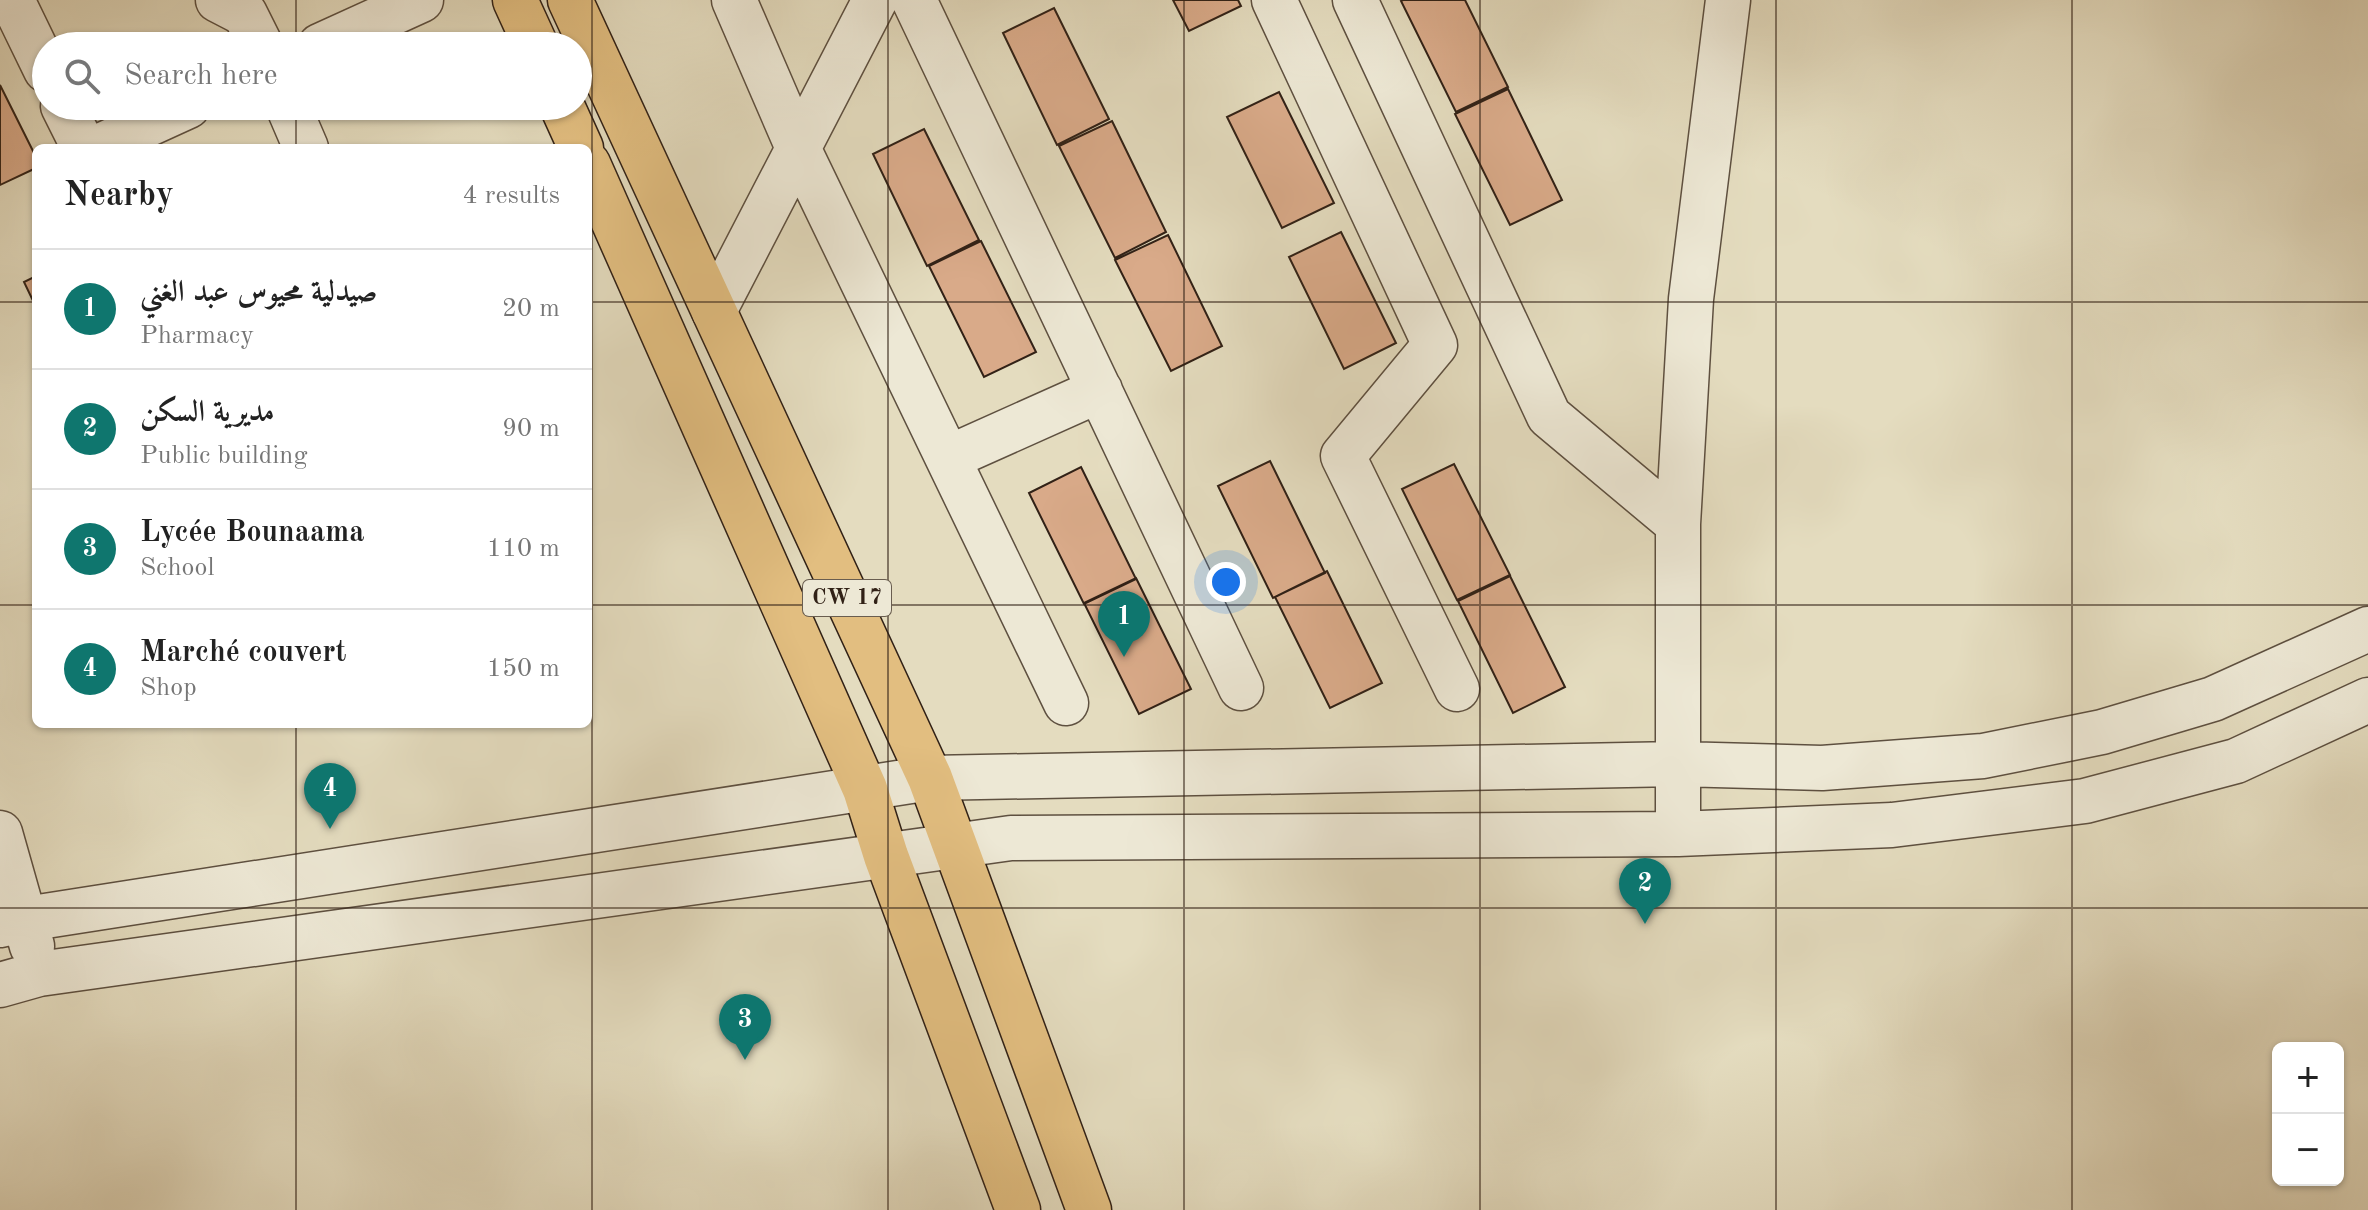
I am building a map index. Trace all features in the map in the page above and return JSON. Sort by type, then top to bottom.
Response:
[{"type":"main road","points":[[515,0],[530,32]]},
{"type":"main road","name":"CW 17","points":[[570,0],[585,32]]},
{"type":"main road","name":"CW 17","points":[[592,48],[930,778],[1089,1210]]},
{"type":"main road","points":[[568,120],[579,144]]},
{"type":"main road","name":"CW 17","points":[[592,173],[865,789],[886,856],[1018,1210]]},
{"type":"street","points":[[12,0],[32,41]]},
{"type":"street","points":[[218,0],[245,14],[254,32]]},
{"type":"street","points":[[351,32],[421,0]]},
{"type":"street","points":[[734,0],[798,148],[1066,703]]},
{"type":"street","points":[[714,311],[875,0]]},
{"type":"street","points":[[914,0],[1241,688]]},
{"type":"street","points":[[1274,0],[1435,345],[1343,456],[1457,689]]},
{"type":"street","points":[[1355,0],[1549,416],[1678,524]]},
{"type":"street","points":[[1678,834],[1678,524],[1691,299],[1728,0]]},
{"type":"street","points":[[70,120],[82,144]]},
{"type":"street","points":[[105,144],[157,120]]},
{"type":"street","points":[[294,120],[304,144]]},
{"type":"street","points":[[948,458],[1100,390]]},
{"type":"street","points":[[13,922],[930,778],[1678,764],[1822,768],[1983,756],[2102,732],[2213,699],[2368,629]]},
{"type":"street","points":[[0,833],[20,980],[1011,838],[1678,834],[1892,825],[2085,801],[2236,761],[2368,700]]},
{"type":"building","points":[[1173,0],[1238,0],[1241,6],[1189,31]]},
{"type":"building","points":[[1403,0],[1465,0],[1508,87],[1456,112]]},
{"type":"building","points":[[1054,8],[1109,119],[1057,145],[1003,33]]},
{"type":"building","points":[[0,85],[32,149],[32,170],[0,185]]},
{"type":"building","points":[[1508,89],[1562,200],[1510,225],[1455,114]]},
{"type":"building","points":[[1279,92],[1334,203],[1282,228],[1227,117]]},
{"type":"building","points":[[1112,121],[1166,232],[1115,258],[1059,146]]},
{"type":"building","points":[[924,129],[979,240],[927,266],[873,154]]},
{"type":"building","points":[[1341,232],[1396,343],[1344,369],[1289,257]]},
{"type":"building","points":[[1168,235],[1222,346],[1171,371],[1115,260]]},
{"type":"building","points":[[981,241],[1036,352],[984,377],[929,266]]},
{"type":"building","points":[[32,278],[32,299],[24,282]]},
{"type":"building","points":[[1270,461],[1325,573],[1273,598],[1218,486]]},
{"type":"building","points":[[1454,464],[1510,575],[1457,600],[1402,489]]},
{"type":"building","points":[[1081,467],[1136,579],[1084,604],[1029,493]]},
{"type":"building","points":[[1327,571],[1382,683],[1330,708],[1275,597]]},
{"type":"building","points":[[1510,576],[1565,687],[1513,713],[1458,601]]},
{"type":"building","points":[[1136,578],[1191,689],[1139,714],[1084,603]]},
{"type":"place","name":"صيدلية محيوس عبد الغني","points":[[1124,657]]},
{"type":"place","name":"Marché couvert","points":[[330,829]]},
{"type":"place","name":"مديرية السكن","points":[[1645,924]]},
{"type":"place","name":"Lycée Bounaama","points":[[745,1060]]}]
